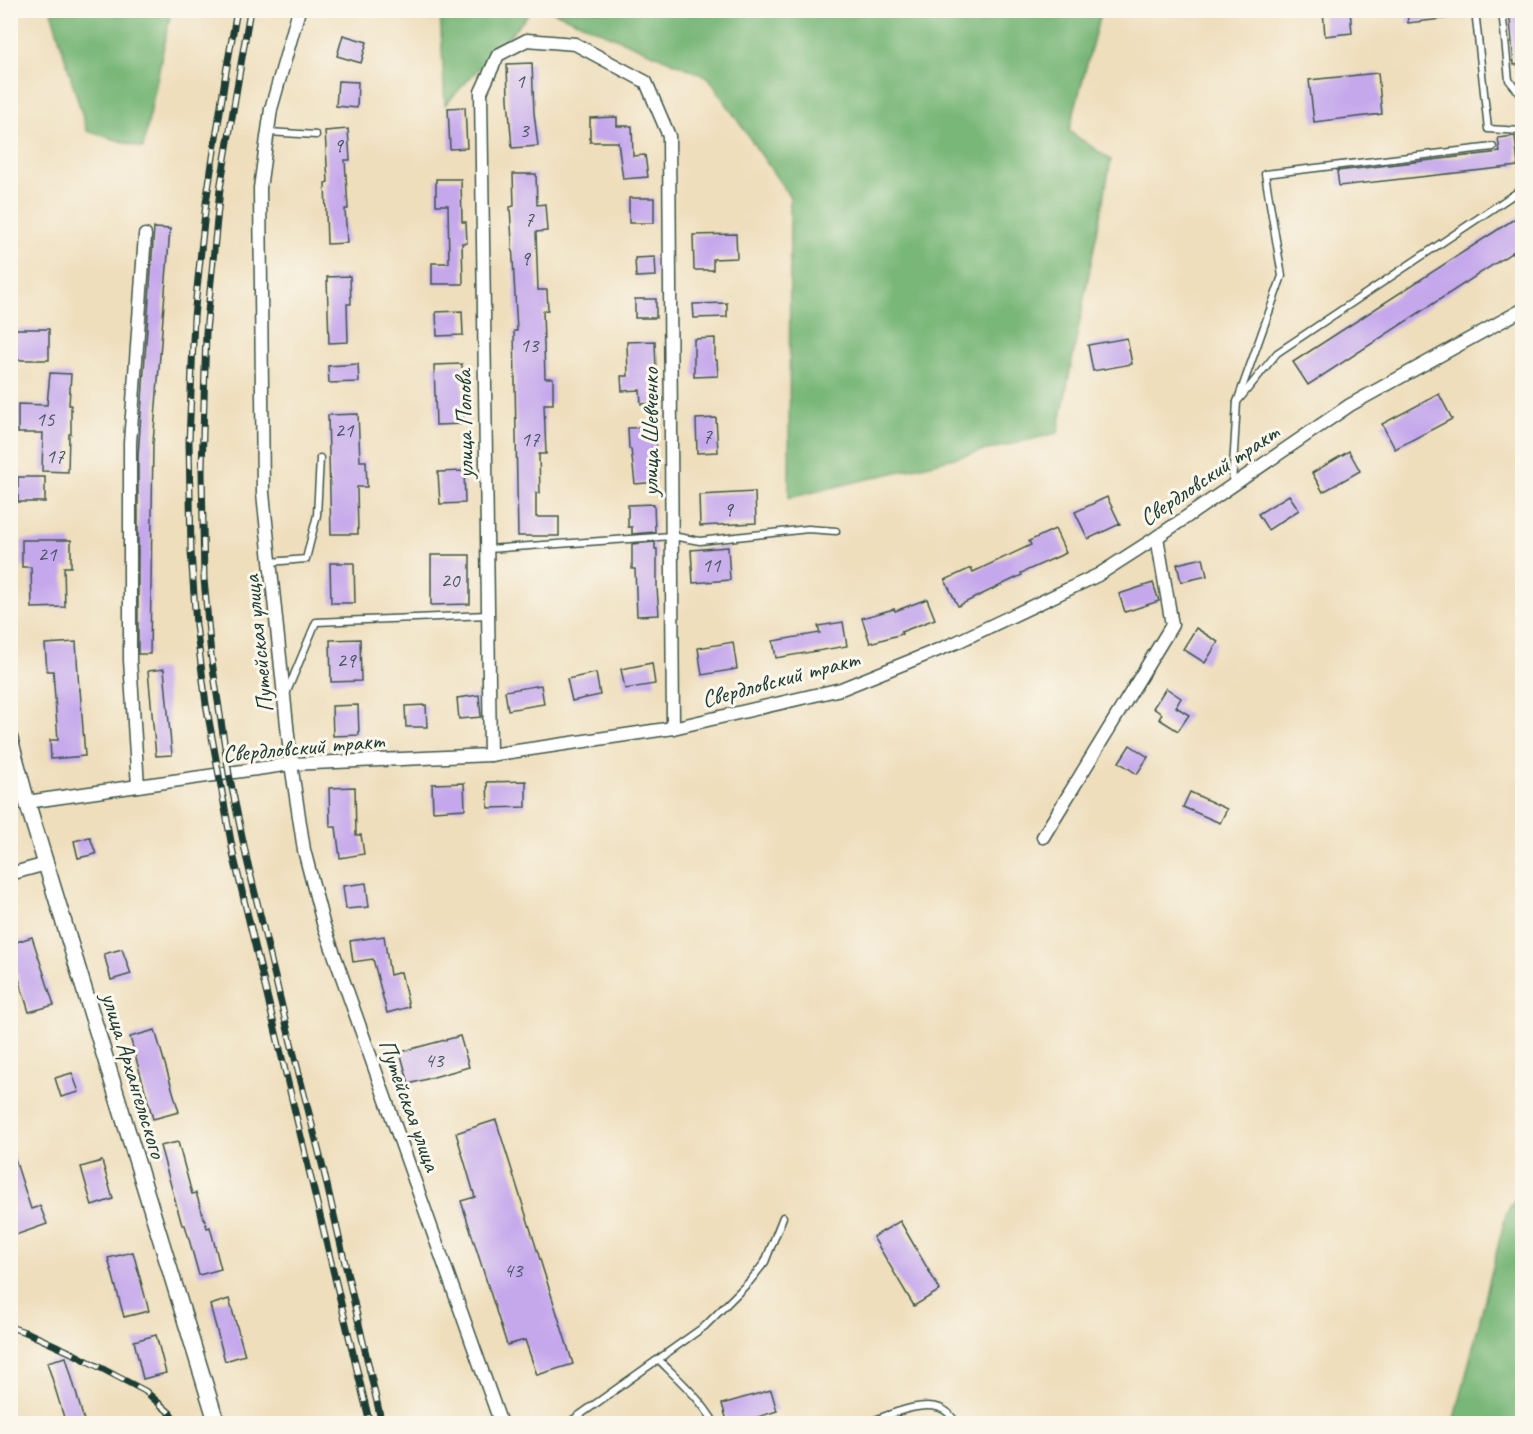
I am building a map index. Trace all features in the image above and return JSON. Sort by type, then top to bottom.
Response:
[{"type":"street","name":"Путейская улица","points":[[299,10],[271,110],[260,188],[263,493],[291,764],[304,850],[323,923],[501,1424]]},
{"type":"street","name":"улица Шевченко","points":[[481,93],[498,55],[527,40],[575,44],[646,82],[669,136],[673,728]]},
{"type":"street","name":"улица Попова","points":[[481,93],[490,754]]},
{"type":"street","points":[[138,786],[130,660],[130,442],[145,235]]},
{"type":"street","name":"Свердловский тракт","points":[[27,802],[291,764],[490,754],[673,728],[841,689],[955,643],[1098,575],[1350,405],[1522,310]]},
{"type":"street","points":[[1043,837],[1172,625],[1157,537]]},
{"type":"street","name":"улица Архангельского","points":[[10,739],[27,802],[217,1424]]},
{"type":"street","points":[[10,874],[46,864]]},
{"type":"lane","points":[[1476,10],[1488,129],[1522,131]]},
{"type":"lane","points":[[1502,10],[1509,80],[1522,96]]},
{"type":"lane","points":[[268,132],[316,135]]},
{"type":"lane","points":[[1232,486],[1237,402],[1282,276],[1265,174],[1493,147]]},
{"type":"lane","points":[[1237,402],[1277,353],[1522,189]]},
{"type":"lane","points":[[270,562],[306,559],[317,515],[320,458]]},
{"type":"lane","points":[[487,549],[672,536],[700,541],[808,529],[836,531]]},
{"type":"lane","points":[[285,698],[316,622],[488,615]]},
{"type":"lane","points":[[567,1424],[705,1326],[750,1281],[765,1262],[783,1217]]},
{"type":"lane","points":[[659,1360],[686,1386],[710,1414],[715,1424]]},
{"type":"lane","points":[[865,1424],[912,1408],[930,1406],[946,1411],[957,1424]]},
{"type":"green space","points":[[51,11],[171,11],[143,148],[87,131]]},
{"type":"green space","points":[[440,11],[532,11],[445,105]]},
{"type":"green space","points":[[552,11],[1101,11],[1069,131],[1111,160],[1058,433],[789,498],[790,197],[708,77]]},
{"type":"green space","points":[[1522,1186],[1522,1423],[1454,1423],[1506,1214]]},
{"type":"building","points":[[1323,10],[1350,10],[1352,33],[1325,36]]},
{"type":"building","points":[[1407,10],[1449,10],[1450,18],[1408,23]]},
{"type":"building","points":[[1509,10],[1522,10],[1522,64],[1514,65]]},
{"type":"building","points":[[343,35],[367,42],[361,63],[337,56]]},
{"type":"building","points":[[532,63],[538,146],[512,148],[507,64]]},
{"type":"building","points":[[1378,73],[1382,114],[1314,122],[1309,80]]},
{"type":"building","points":[[338,81],[358,82],[357,108],[336,106]]},
{"type":"building","points":[[465,107],[467,148],[450,149],[448,108]]},
{"type":"building","points":[[617,117],[617,126],[632,126],[633,156],[645,155],[648,177],[623,179],[618,142],[590,142],[590,118]]},
{"type":"building","points":[[348,129],[350,160],[345,160],[348,209],[345,209],[347,243],[327,244],[325,183],[328,182],[325,131]]},
{"type":"building","points":[[1515,136],[1518,166],[1339,186],[1337,171],[1500,152],[1498,138]]},
{"type":"building","points":[[513,174],[536,174],[537,205],[545,204],[547,231],[536,232],[538,290],[547,290],[548,310],[543,311],[545,378],[553,378],[553,404],[544,404],[546,454],[539,454],[540,493],[536,493],[536,517],[559,517],[559,536],[518,536],[514,331],[517,331],[510,207],[514,206]]},
{"type":"building","points":[[436,179],[461,179],[462,222],[466,222],[467,243],[462,243],[463,284],[432,284],[432,263],[449,263],[448,205],[436,205]]},
{"type":"building","points":[[629,198],[654,198],[654,223],[629,223]]},
{"type":"building","points":[[1522,214],[1522,246],[1308,385],[1293,362]]},
{"type":"building","points":[[154,228],[170,229],[153,443],[150,654],[138,654],[138,456]]},
{"type":"building","points":[[736,234],[737,258],[713,259],[713,270],[694,270],[693,235]]},
{"type":"building","points":[[655,257],[656,276],[636,277],[635,258]]},
{"type":"building","points":[[350,276],[351,304],[347,304],[348,342],[329,343],[327,277]]},
{"type":"building","points":[[635,299],[656,299],[656,318],[635,318]]},
{"type":"building","points":[[727,303],[727,317],[694,318],[693,304]]},
{"type":"building","points":[[462,311],[463,335],[437,336],[436,312]]},
{"type":"building","points":[[14,329],[49,329],[49,360],[15,360]]},
{"type":"building","points":[[715,338],[718,376],[694,377],[694,339]]},
{"type":"building","points":[[1127,338],[1132,364],[1093,371],[1088,345]]},
{"type":"building","points":[[655,341],[657,403],[641,404],[640,390],[622,391],[621,376],[628,376],[627,342]]},
{"type":"building","points":[[358,364],[359,382],[329,383],[328,366]]},
{"type":"building","points":[[462,364],[464,424],[436,425],[434,365]]},
{"type":"building","points":[[50,373],[71,374],[69,405],[71,405],[71,434],[69,434],[68,472],[42,471],[43,433],[18,433],[18,404],[47,405]]},
{"type":"building","points":[[1439,394],[1452,419],[1395,449],[1382,424]]},
{"type":"building","points":[[358,414],[360,461],[366,461],[367,487],[357,487],[358,534],[331,534],[328,415]]},
{"type":"building","points":[[716,418],[718,452],[697,453],[696,419]]},
{"type":"building","points":[[656,427],[656,448],[653,448],[657,482],[635,484],[628,428]]},
{"type":"building","points":[[1349,451],[1360,471],[1323,492],[1312,473]]},
{"type":"building","points":[[464,471],[465,503],[440,504],[438,472]]},
{"type":"building","points":[[18,477],[45,477],[45,502],[18,502]]},
{"type":"building","points":[[755,492],[756,523],[700,526],[699,495]]},
{"type":"building","points":[[1289,495],[1299,510],[1268,530],[1258,514]]},
{"type":"building","points":[[1107,497],[1120,524],[1088,539],[1075,512]]},
{"type":"building","points":[[654,504],[655,532],[632,534],[632,527],[628,527],[628,505]]},
{"type":"building","points":[[1055,529],[1066,553],[1021,573],[1022,575],[958,606],[945,580],[971,568],[973,572],[1031,545],[1029,541]]},
{"type":"building","points":[[22,540],[71,540],[71,567],[64,567],[65,607],[32,608],[31,567],[22,567]]},
{"type":"building","points":[[655,542],[659,615],[637,616],[632,544]]},
{"type":"building","points":[[728,547],[730,580],[693,583],[691,550]]},
{"type":"building","points":[[431,555],[470,555],[470,604],[431,605]]},
{"type":"building","points":[[1203,558],[1207,576],[1181,582],[1177,564]]},
{"type":"building","points":[[330,563],[354,563],[355,603],[331,603]]},
{"type":"building","points":[[1153,583],[1159,601],[1125,612],[1119,594]]},
{"type":"building","points":[[927,599],[935,619],[901,632],[902,634],[870,643],[862,618],[894,609],[895,611]]},
{"type":"building","points":[[843,622],[847,646],[776,658],[773,641],[820,633],[818,626]]},
{"type":"building","points":[[1196,628],[1218,642],[1205,663],[1183,649]]},
{"type":"building","points":[[360,639],[361,681],[331,682],[330,640]]},
{"type":"building","points":[[76,642],[85,756],[51,759],[50,740],[58,740],[53,671],[47,671],[45,644]]},
{"type":"building","points":[[733,642],[737,669],[702,675],[698,648]]},
{"type":"building","points":[[652,663],[655,684],[625,689],[621,669]]},
{"type":"building","points":[[164,669],[172,755],[156,756],[148,671]]},
{"type":"building","points":[[596,673],[600,695],[572,701],[567,679]]},
{"type":"building","points":[[541,685],[544,704],[508,710],[505,691]]},
{"type":"building","points":[[1166,688],[1181,698],[1176,707],[1189,715],[1178,731],[1159,719],[1162,714],[1153,708]]},
{"type":"building","points":[[479,695],[481,717],[459,719],[457,698]]},
{"type":"building","points":[[358,705],[359,735],[333,736],[332,706]]},
{"type":"building","points":[[426,705],[427,727],[406,727],[405,706]]},
{"type":"building","points":[[1130,745],[1148,757],[1137,774],[1119,762]]},
{"type":"building","points":[[526,781],[526,807],[488,808],[487,782]]},
{"type":"building","points":[[464,783],[465,809],[433,811],[432,784]]},
{"type":"building","points":[[355,787],[356,835],[361,835],[364,854],[340,858],[336,827],[330,827],[329,788]]},
{"type":"building","points":[[1190,792],[1227,809],[1220,823],[1183,807]]},
{"type":"building","points":[[90,837],[96,854],[78,858],[74,841]]},
{"type":"building","points":[[366,883],[369,907],[346,909],[343,886]]},
{"type":"building","points":[[384,936],[390,975],[401,972],[409,1007],[387,1013],[373,959],[353,962],[350,941]]},
{"type":"building","points":[[32,937],[54,1005],[29,1012],[10,944]]},
{"type":"building","points":[[122,949],[131,974],[111,980],[104,954]]},
{"type":"building","points":[[155,1030],[179,1112],[153,1119],[130,1037]]},
{"type":"building","points":[[460,1036],[469,1067],[409,1084],[400,1052]]},
{"type":"building","points":[[72,1073],[79,1092],[61,1097],[55,1078]]},
{"type":"building","points":[[496,1120],[573,1364],[537,1375],[525,1340],[507,1345],[461,1201],[475,1197],[456,1133]]},
{"type":"building","points":[[178,1142],[192,1194],[196,1193],[207,1228],[210,1227],[221,1269],[199,1275],[185,1225],[182,1225],[160,1146]]},
{"type":"building","points":[[10,1153],[13,1153],[31,1209],[40,1206],[47,1224],[10,1237]]},
{"type":"building","points":[[102,1161],[113,1199],[92,1206],[81,1167]]},
{"type":"building","points":[[900,1221],[940,1290],[914,1306],[873,1237]]},
{"type":"building","points":[[133,1252],[149,1311],[124,1317],[108,1258]]},
{"type":"building","points":[[229,1299],[245,1355],[225,1361],[210,1305]]},
{"type":"building","points":[[156,1335],[166,1373],[143,1379],[134,1341]]},
{"type":"building","points":[[66,1357],[85,1424],[66,1424],[47,1362]]},
{"type":"building","points":[[771,1390],[777,1411],[736,1424],[728,1424],[722,1404]]},
{"type":"railway","points":[[237,10],[206,203],[194,317],[189,442],[191,551],[196,625],[206,704],[234,858],[370,1424]]},
{"type":"railway","points":[[250,10],[220,189],[206,332],[202,470],[204,579],[211,655],[229,774],[247,860],[324,1172],[382,1424]]},
{"type":"railway","points":[[10,1327],[74,1354],[145,1391],[170,1413],[178,1424]]}]
